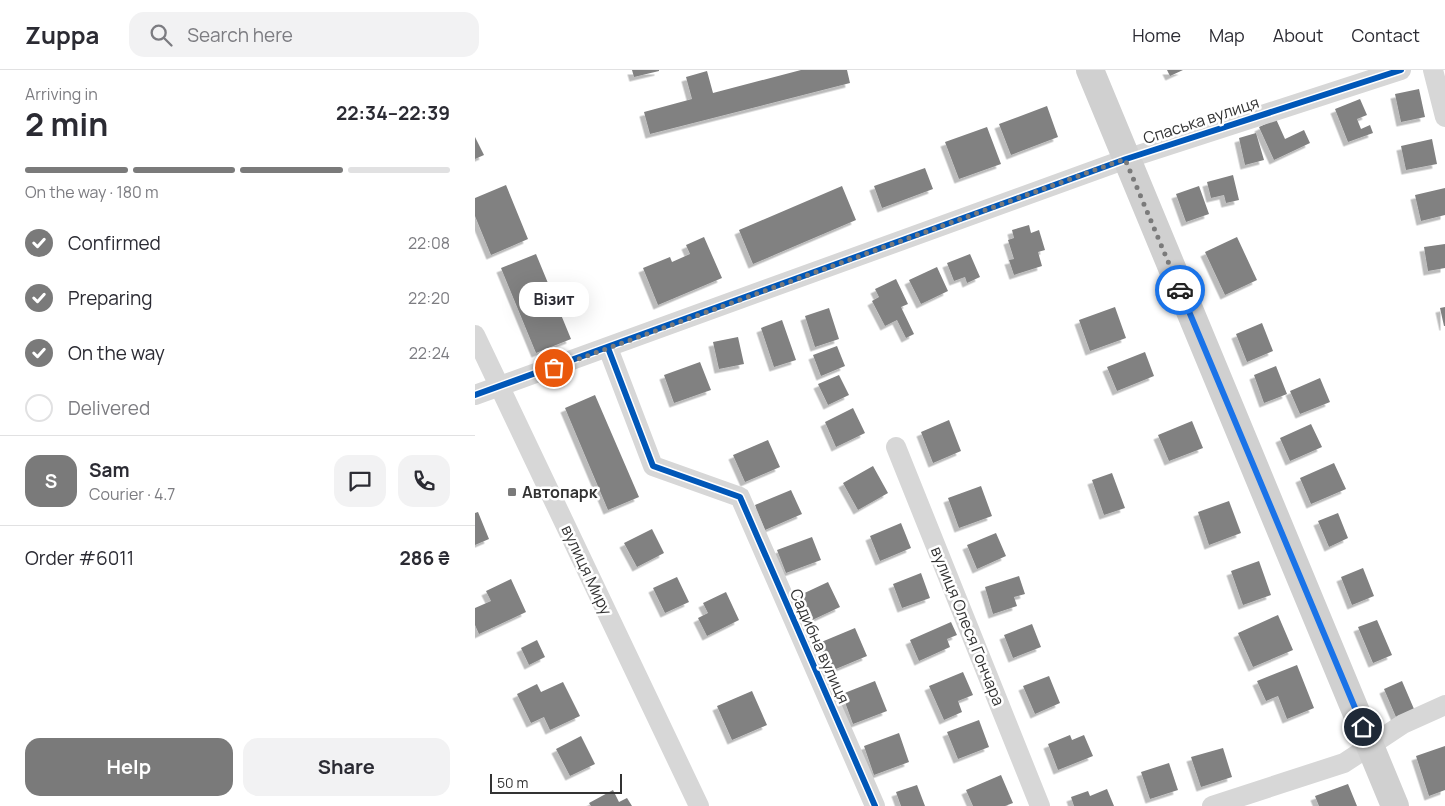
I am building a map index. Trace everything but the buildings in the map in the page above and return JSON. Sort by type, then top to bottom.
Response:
[{"type":"main road","points":[[1090,70],[1125,159],[1395,806]]},
{"type":"street","name":"Спаська вулиця","points":[[475,396],[1125,159],[1401,70]]},
{"type":"street","points":[[1433,70],[1445,117]]},
{"type":"street","name":"вулиця Миру","points":[[475,335],[699,806]]},
{"type":"street","name":"Садибна вулиця","points":[[608,348],[653,466],[740,497],[875,806]]},
{"type":"street","name":"вулиця Олеся Гончара","points":[[896,447],[1040,806]]},
{"type":"street","points":[[1212,806],[1344,763],[1403,724],[1445,705]]},
{"type":"cycle path","points":[[475,395],[1126,159],[1401,70]]},
{"type":"cycle path","points":[[608,348],[653,466],[740,497],[875,806]]},
{"type":"way so far","points":[[554,368],[1125,159],[1180,290]]},
{"type":"place","name":"Візит","points":[[554,368]]},
{"type":"place","name":"Автопарк","points":[[512,492]]},
{"type":"route","points":[[1180,290],[1363,727]]}]
